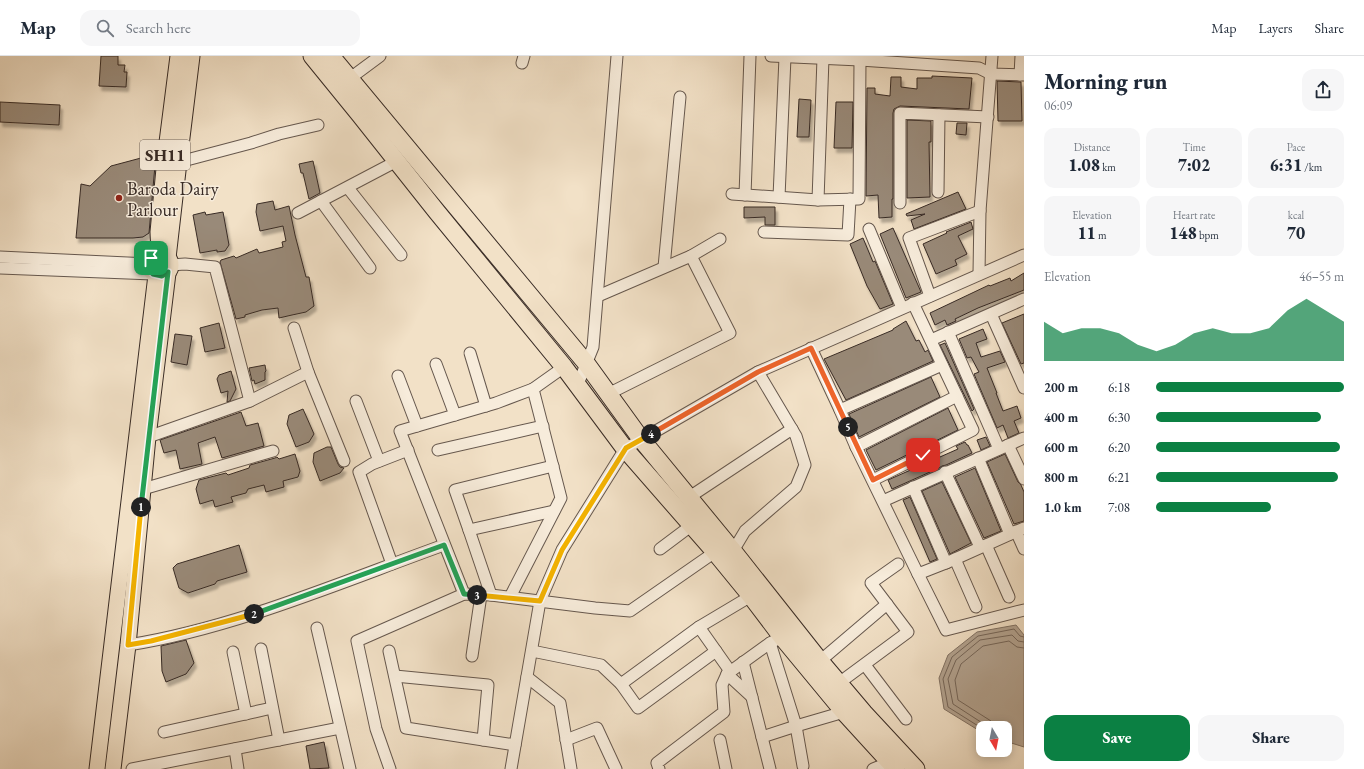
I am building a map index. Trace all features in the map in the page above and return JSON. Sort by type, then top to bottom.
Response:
[{"type":"highway","points":[[312,56],[578,384],[626,448],[751,596],[776,640],[893,765]]},
{"type":"highway","points":[[331,56],[586,364],[641,439],[864,714],[916,769]]},
{"type":"main road","name":"SH11","points":[[113,769],[128,645],[148,437],[161,266],[158,232],[165,158],[178,56]]},
{"type":"main road","points":[[161,266],[179,162],[192,56]]},
{"type":"main road","name":"SH11","points":[[97,769],[161,266]]},
{"type":"street","points":[[349,79],[380,56]]},
{"type":"street","points":[[578,384],[593,347],[617,56]]},
{"type":"street","points":[[745,195],[750,56]]},
{"type":"street","points":[[770,56],[860,60],[902,59],[979,68],[991,74],[1022,75],[1021,56]]},
{"type":"street","points":[[979,274],[980,211],[992,56]]},
{"type":"street","points":[[779,197],[786,57]]},
{"type":"street","points":[[818,200],[830,58]]},
{"type":"street","points":[[732,194],[818,200],[859,199],[860,60]]},
{"type":"street","points":[[664,267],[680,97]]},
{"type":"street","points":[[900,204],[900,113],[988,117]]},
{"type":"street","points":[[938,192],[939,115]]},
{"type":"street","points":[[179,162],[279,134],[318,125]]},
{"type":"street","points":[[298,213],[397,161]]},
{"type":"street","points":[[348,188],[400,255]]},
{"type":"street","points":[[764,232],[848,235],[850,199]]},
{"type":"street","points":[[321,202],[370,268]]},
{"type":"street","points":[[930,296],[909,238],[980,211]]},
{"type":"street","points":[[869,229],[902,308]]},
{"type":"street","points":[[598,296],[691,256],[720,239]]},
{"type":"street","points":[[512,769],[540,601],[562,550],[626,448],[758,372],[1024,255]]},
{"type":"street","points":[[608,394],[730,333],[691,256]]},
{"type":"street","points":[[0,257],[161,266]]},
{"type":"street","points":[[0,268],[161,266],[185,264],[215,267],[250,401]]},
{"type":"street","points":[[931,340],[1024,299]]},
{"type":"street","points":[[873,480],[973,430],[913,303]]},
{"type":"street","points":[[991,314],[1024,388]]},
{"type":"street","points":[[294,328],[308,372],[344,461]]},
{"type":"street","points":[[948,332],[1004,447],[1024,479]]},
{"type":"street","points":[[811,348],[856,447],[946,630],[1024,610]]},
{"type":"street","points":[[470,353],[486,406]]},
{"type":"street","points":[[436,364],[455,415]]},
{"type":"street","points":[[840,410],[942,365]]},
{"type":"street","points":[[464,594],[400,431],[486,406],[533,389],[564,367]]},
{"type":"street","points":[[148,437],[250,401],[308,372]]},
{"type":"street","points":[[733,551],[745,531],[796,487],[805,465],[796,436],[758,372]]},
{"type":"street","points":[[398,376],[417,426]]},
{"type":"street","points":[[510,597],[561,498],[533,389]]},
{"type":"street","points":[[856,447],[957,396]]},
{"type":"street","points":[[356,401],[379,461]]},
{"type":"street","points":[[438,450],[543,426]]},
{"type":"street","points":[[688,498],[792,429]]},
{"type":"street","points":[[883,501],[1024,438]]},
{"type":"street","points":[[392,564],[359,472],[372,464],[408,450]]},
{"type":"street","points":[[143,489],[273,451]]},
{"type":"street","points":[[978,458],[1017,531],[1024,549]]},
{"type":"street","points":[[472,656],[486,595],[469,530],[455,490],[553,466]]},
{"type":"street","points":[[945,472],[1008,597]]},
{"type":"street","points":[[913,487],[950,561],[976,607]]},
{"type":"street","points":[[469,530],[554,511]]},
{"type":"street","points":[[660,548],[692,525]]},
{"type":"street","points":[[918,574],[1017,531]]},
{"type":"street","points":[[128,645],[151,641],[248,616],[444,545]]},
{"type":"street","points":[[390,769],[376,729],[357,641],[464,594],[510,597],[630,611],[715,552]]},
{"type":"street","points":[[839,683],[908,632],[871,584],[898,564]]},
{"type":"street","points":[[621,684],[699,627],[751,596]]},
{"type":"street","points":[[820,660],[887,604]]},
{"type":"street","points":[[699,627],[716,651],[728,673],[752,698]]},
{"type":"street","points":[[317,628],[350,769]]},
{"type":"street","points":[[659,769],[657,763],[724,712],[722,685],[728,673],[776,640],[796,726],[802,766]]},
{"type":"street","points":[[260,649],[279,740]]},
{"type":"street","points":[[389,651],[406,728],[516,745]]},
{"type":"street","points":[[532,652],[601,665],[621,684],[638,708],[716,651]]},
{"type":"street","points":[[233,652],[246,714]]},
{"type":"street","points":[[743,662],[770,769]]},
{"type":"street","points":[[865,665],[906,719]]},
{"type":"street","points":[[395,676],[488,685],[483,740]]},
{"type":"street","points":[[527,677],[560,703],[572,769]]},
{"type":"street","points":[[164,732],[272,708]]},
{"type":"street","points":[[762,737],[844,712]]},
{"type":"street","points":[[132,769],[340,728]]},
{"type":"street","points":[[566,740],[597,728],[616,769]]},
{"type":"street","points":[[720,740],[726,769]]},
{"type":"street","points":[[235,749],[238,769]]},
{"type":"street","points":[[873,769],[893,765]]},
{"type":"water","points":[[1016,625],[1024,635],[1024,747],[1012,743],[1012,721],[976,721],[976,729],[944,709],[939,678],[948,655],[977,632]]},
{"type":"building","points":[[101,56],[118,56],[118,65],[125,65],[124,72],[127,72],[126,87],[99,86]]},
{"type":"building","points":[[932,76],[972,78],[969,109],[900,106],[894,109],[892,217],[879,218],[878,195],[866,196],[867,88],[875,88],[875,94],[890,96],[891,77],[901,77],[901,87],[917,89],[917,78],[932,78]]},
{"type":"building","points":[[997,81],[1021,82],[1022,121],[998,121]]},
{"type":"building","points":[[799,99],[811,100],[809,137],[797,137]]},
{"type":"building","points":[[0,102],[60,105],[59,125],[0,122]]},
{"type":"building","points":[[836,102],[853,102],[852,148],[834,148]]},
{"type":"building","points":[[907,120],[931,121],[931,142],[929,142],[930,197],[907,198]]},
{"type":"building","points":[[957,123],[967,123],[966,135],[956,134]]},
{"type":"building","name":"Baroda Dairy Parlour","points":[[156,154],[149,233],[143,237],[133,238],[76,238],[81,184],[90,186],[111,166]]},
{"type":"building","points":[[313,161],[320,193],[309,199],[303,173],[301,173],[299,164]]},
{"type":"building","points":[[958,192],[966,209],[914,229],[911,220],[925,214],[907,216],[906,214]]},
{"type":"building","points":[[273,201],[275,210],[289,206],[306,277],[309,277],[314,306],[306,312],[279,318],[278,308],[262,310],[236,319],[220,262],[221,260],[234,256],[236,258],[257,249],[259,253],[283,247],[282,242],[286,241],[283,226],[260,231],[256,212],[257,204]]},
{"type":"building","points":[[744,207],[775,207],[775,225],[765,225],[765,217],[744,218]]},
{"type":"building","points":[[205,212],[206,215],[223,212],[229,245],[225,251],[217,252],[217,250],[200,253],[193,215]]},
{"type":"building","points":[[971,222],[973,229],[958,236],[967,254],[955,260],[957,265],[936,274],[923,244],[947,233],[946,232]]},
{"type":"building","points":[[893,228],[921,292],[906,298],[880,234]]},
{"type":"building","points":[[863,238],[873,262],[875,261],[893,304],[880,309],[867,286],[850,244]]},
{"type":"building","points":[[1024,273],[1024,290],[978,308],[955,319],[956,321],[947,325],[945,320],[935,325],[930,313],[989,285],[990,286],[1010,278],[1011,281]]},
{"type":"building","points":[[1024,314],[1024,363],[1021,364],[1002,323]]},
{"type":"building","points":[[906,321],[916,341],[919,340],[925,352],[928,350],[933,361],[846,400],[824,359],[893,330]]},
{"type":"building","points":[[219,323],[225,348],[205,352],[200,328]]},
{"type":"building","points":[[983,329],[987,339],[976,343],[981,357],[1000,351],[1005,362],[987,368],[1003,411],[1017,406],[1021,418],[1014,421],[1019,433],[1008,438],[1003,425],[997,428],[974,374],[979,372],[971,357],[967,358],[959,339]]},
{"type":"building","points":[[175,334],[192,336],[187,365],[171,362]]},
{"type":"building","points":[[945,343],[974,409],[972,411],[940,345]]},
{"type":"building","points":[[265,365],[265,380],[255,384],[254,380],[252,381],[249,368]]},
{"type":"building","points":[[231,371],[236,389],[230,401],[227,402],[228,391],[221,393],[217,379],[219,375]]},
{"type":"building","points":[[931,377],[940,397],[859,437],[849,414]]},
{"type":"building","points":[[948,408],[958,430],[876,470],[866,450]]},
{"type":"building","points":[[303,409],[314,434],[309,442],[296,447],[287,424],[289,415]]},
{"type":"building","points":[[241,412],[246,426],[258,423],[264,446],[222,458],[215,437],[198,443],[202,464],[180,469],[176,450],[164,453],[160,440]]},
{"type":"building","points":[[986,437],[990,446],[981,450],[977,440]]},
{"type":"building","points":[[965,442],[972,453],[892,489],[888,480],[958,449],[956,446]]},
{"type":"building","points":[[327,447],[331,447],[338,464],[340,467],[344,468],[340,473],[320,481],[313,462],[314,453]]},
{"type":"building","points":[[295,454],[300,471],[298,477],[283,481],[284,487],[266,492],[264,485],[248,489],[246,493],[231,497],[233,502],[215,507],[213,500],[200,504],[196,489],[199,480],[226,473],[228,475],[249,468],[250,465],[277,457],[279,459]]},
{"type":"building","points":[[1005,454],[1024,492],[1024,521],[1014,524],[987,462]]},
{"type":"building","points":[[975,468],[1001,531],[984,538],[955,477]]},
{"type":"building","points":[[942,482],[971,543],[950,554],[922,491]]},
{"type":"building","points":[[910,497],[937,559],[930,562],[903,500]]},
{"type":"building","points":[[239,545],[247,572],[217,581],[215,584],[188,593],[179,588],[173,568],[177,564]]},
{"type":"building","points":[[186,640],[194,663],[186,674],[166,682],[162,671],[161,646]]},
{"type":"building","points":[[324,742],[329,768],[310,769],[306,746]]},
{"type":"place","name":"Baroda Dairy Parlour","points":[[119,198]]},
{"type":"route","points":[[151,258],[149,267],[153,274],[162,276],[168,272],[148,437],[128,645],[151,641],[248,616],[444,545],[464,594],[491,595],[540,601],[562,550],[626,448],[758,372],[811,348],[856,447],[873,480],[923,455]]}]
